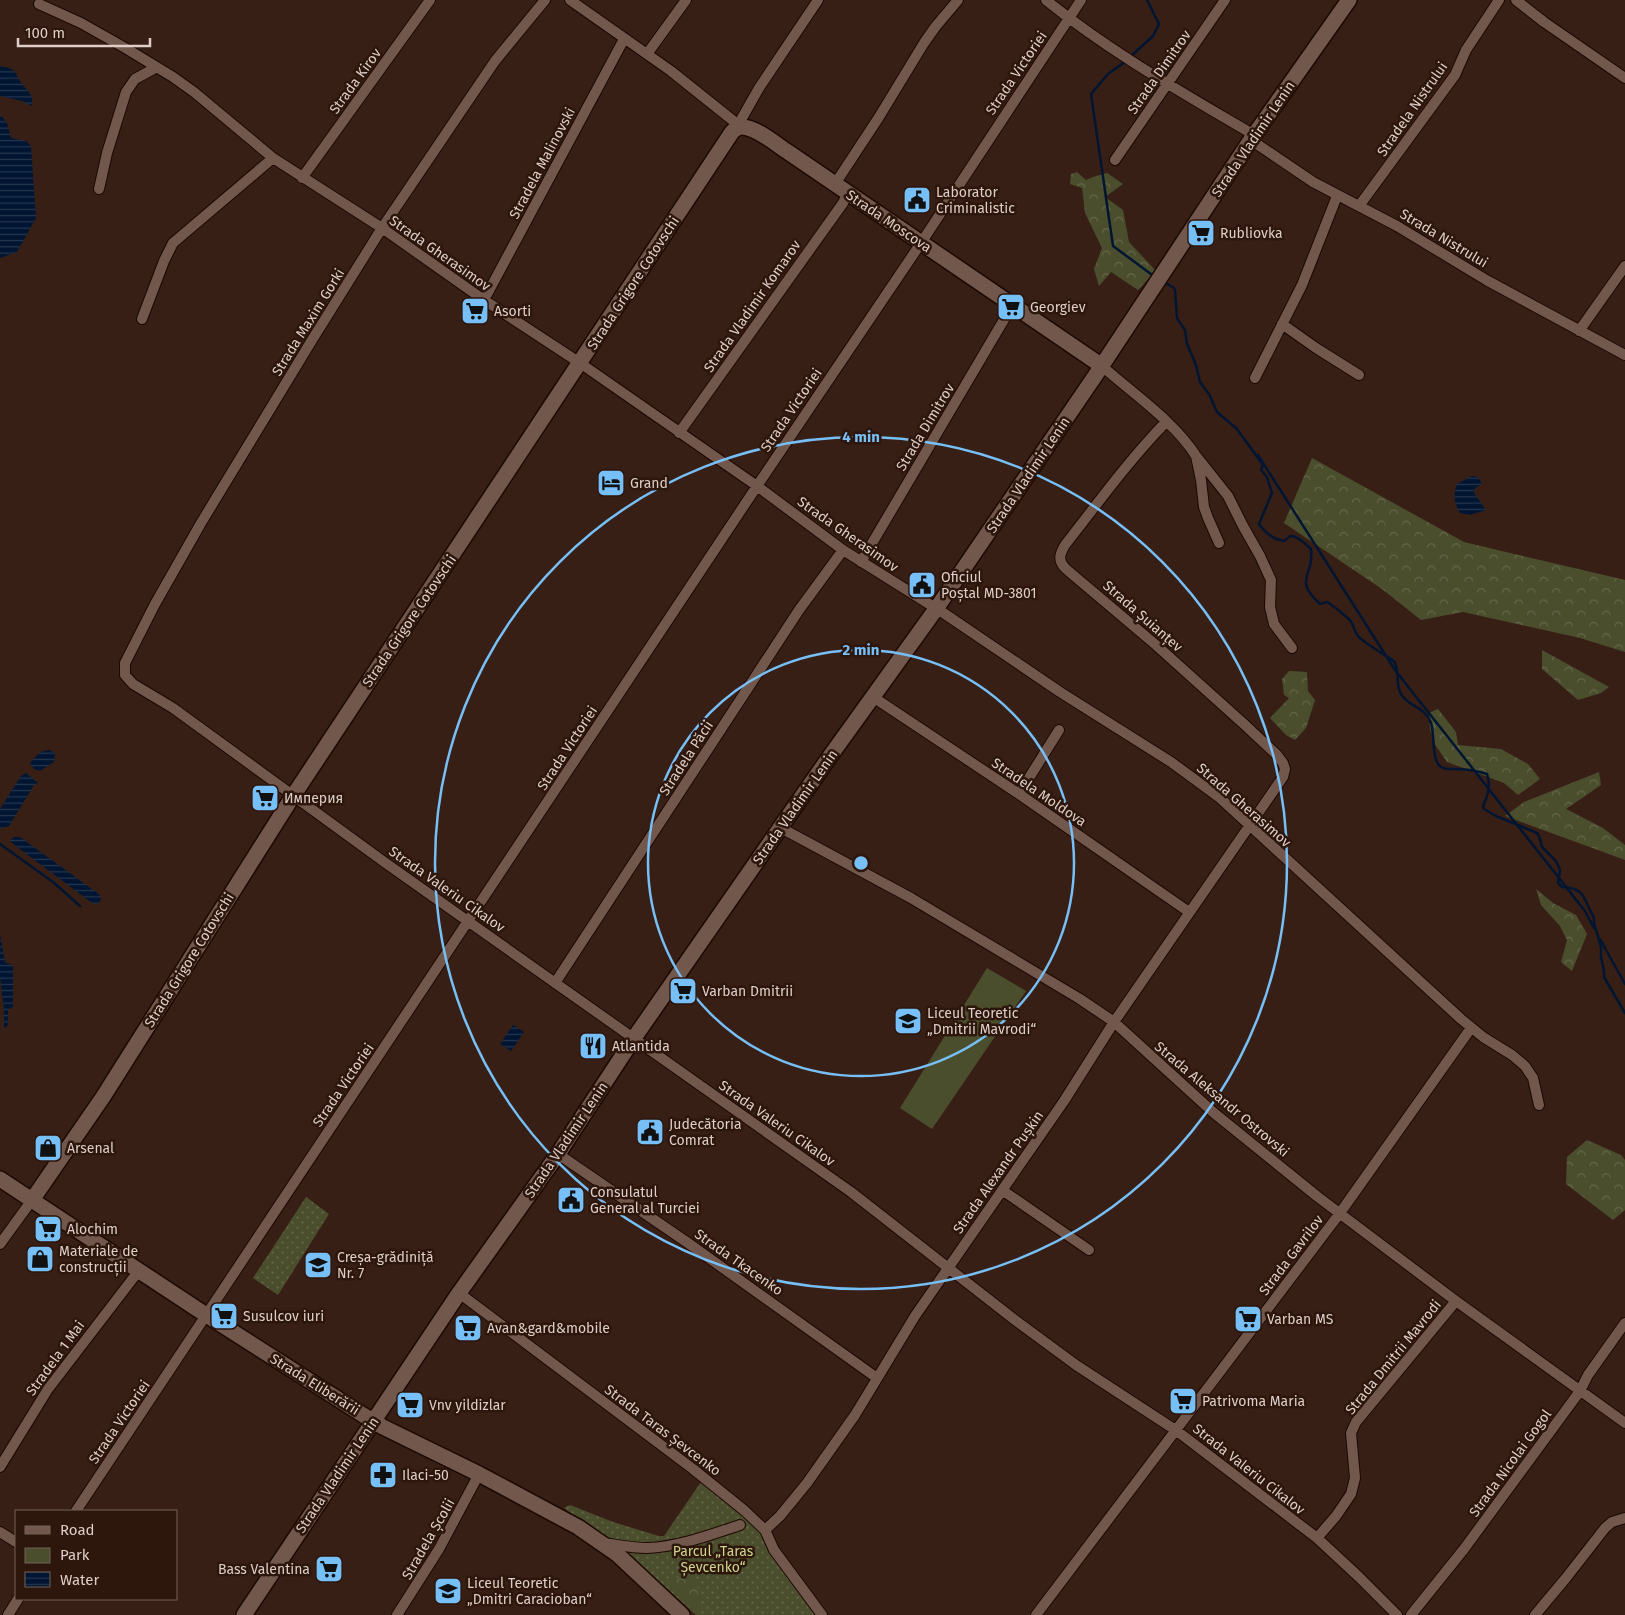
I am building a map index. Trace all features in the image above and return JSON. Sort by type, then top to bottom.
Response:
[{"type":"main road","name":"Strada Vladimir Lenin","points":[[244,1615],[459,1293],[558,1154],[634,1038],[872,697],[936,609],[1102,366],[1253,137],[1349,0]]},
{"type":"main road","name":"Strada Moscova","points":[[741,127],[756,131],[1102,366]]},
{"type":"main road","name":"Strada Grigore Cotovschi","points":[[32,1200],[103,1097],[293,796],[732,132],[736,128],[741,127]]},
{"type":"main road","name":"Strada Eliberării","points":[[0,1179],[207,1315],[374,1421],[479,1474],[578,1527],[602,1542],[650,1583],[682,1615]]},
{"type":"street","name":"Strada Kirov","points":[[302,178],[430,0]]},
{"type":"street","name":"Strada Maxim Gorki","points":[[125,675],[125,663],[170,576],[307,348],[382,228],[495,61],[545,0]]},
{"type":"street","name":"Strada Moscova","points":[[570,0],[697,91],[741,127]]},
{"type":"street","points":[[647,54],[686,0]]},
{"type":"street","name":"Strada Grigore Cotovschi","points":[[741,127],[742,118],[759,88],[818,0]]},
{"type":"street","points":[[835,184],[879,118],[924,43],[958,0]]},
{"type":"street","name":"Strada Nistrului","points":[[1046,0],[1134,62],[1253,137],[1313,182],[1397,226],[1488,281],[1625,355]]},
{"type":"street","name":"Strada Victoriei","points":[[77,1510],[1081,0]]},
{"type":"street","name":"Strada Dimitrov","points":[[1114,160],[1225,0]]},
{"type":"street","name":"Stradela Nistrului","points":[[1359,206],[1455,75],[1466,50],[1499,0]]},
{"type":"street","points":[[1516,0],[1544,22],[1625,78]]},
{"type":"street","name":"Strada Gherasimov","points":[[39,4],[81,23],[173,77],[194,92],[273,158],[382,228],[484,300],[580,363],[757,486],[860,562],[936,609],[1060,692],[1171,762],[1220,798],[1471,1028],[1512,1055],[1525,1066],[1533,1078],[1539,1104]]},
{"type":"street","name":"Stradela Malinovski","points":[[484,300],[624,39]]},
{"type":"street","points":[[99,189],[107,153],[126,92],[135,79],[157,67]]},
{"type":"street","points":[[142,319],[164,261],[174,242],[273,158]]},
{"type":"street","name":"Strada Vladimir Komarov","points":[[679,433],[848,194]]},
{"type":"street","points":[[1255,378],[1310,267],[1337,196]]},
{"type":"street","points":[[1579,331],[1625,266]]},
{"type":"street","name":"Strada Dimitrov","points":[[860,562],[1012,306]]},
{"type":"street","points":[[1282,324],[1359,375]]},
{"type":"street","name":"Strada Moscova","points":[[1102,366],[1187,442],[1228,496],[1271,580],[1270,606],[1274,624],[1292,648]]},
{"type":"street","name":"Strada Șuianțev","points":[[1166,422],[1141,448],[1064,545],[1060,554],[1060,560],[1066,569],[1245,724],[1283,763],[1285,769],[1282,777],[1249,825]]},
{"type":"street","name":"Strada Moscova","points":[[1196,456],[1204,506],[1219,543]]},
{"type":"street","name":"Stradela Păcii","points":[[555,983],[794,619],[843,550]]},
{"type":"street","name":"Strada Valeriu Cikalov","points":[[125,675],[133,684],[173,708],[387,864],[851,1192],[1076,1365],[1177,1431],[1317,1538],[1359,1576],[1397,1615]]},
{"type":"street","name":"Stradela Moldova","points":[[872,697],[1019,794],[1189,912]]},
{"type":"street","points":[[1019,794],[1058,730]]},
{"type":"street","name":"Strada Alexandr Pușkin","points":[[765,1530],[780,1516],[807,1483],[855,1415],[948,1267],[1064,1101],[1114,1022],[1249,825]]},
{"type":"street","name":"Strada Aleksandr Ostrovski","points":[[781,828],[911,898],[1005,953],[1114,1022],[1214,1113],[1340,1213],[1456,1301],[1625,1422]]},
{"type":"street","name":"Strada Gavrilov","points":[[1036,1615],[1340,1213],[1471,1028]]},
{"type":"street","name":"Strada Tkacenko","points":[[558,1154],[688,1243],[878,1378]]},
{"type":"street","points":[[1002,1190],[1089,1250]]},
{"type":"street","name":"Strada Grigore Cotovschi","points":[[0,1244],[32,1200]]},
{"type":"street","name":"Stradela 1 Mai","points":[[0,1467],[48,1389],[134,1277],[141,1271]]},
{"type":"street","name":"Strada Taras Șevcenko","points":[[459,1293],[693,1469],[745,1511],[765,1530],[774,1550],[822,1615]]},
{"type":"street","name":"Strada Dmitrii Mavrodi","points":[[1317,1538],[1336,1516],[1351,1494],[1355,1478],[1351,1433],[1356,1422],[1456,1301]]},
{"type":"street","name":"Strada Nicolai Gogol","points":[[1411,1615],[1464,1548],[1580,1391],[1588,1375],[1625,1323]]},
{"type":"street","name":"Stradela Școlii","points":[[397,1615],[439,1550],[479,1474]]},
{"type":"street","points":[[1535,1615],[1605,1528],[1612,1522],[1625,1518]]},
{"type":"street","points":[[602,1542],[634,1547],[668,1545],[740,1525]]},
{"type":"street","points":[[0,1532],[15,1541]]},
{"type":"street","points":[[8,1615],[17,1600]]},
{"type":"green space","points":[[1077,172],[1086,180],[1107,173],[1123,184],[1105,197],[1123,210],[1129,242],[1156,271],[1138,290],[1111,272],[1099,286],[1094,269],[1102,248],[1085,213],[1082,188],[1070,184],[1071,174]]},
{"type":"green space","points":[[1312,458],[1464,542],[1625,580],[1625,652],[1580,638],[1463,612],[1421,620],[1382,589],[1284,523]]},
{"type":"green space","points":[[1542,650],[1609,687],[1601,693],[1578,700],[1542,669]]},
{"type":"green space","points":[[1289,671],[1307,672],[1308,691],[1315,700],[1306,728],[1295,740],[1286,735],[1270,718],[1289,698],[1284,695],[1282,679]]},
{"type":"green space","points":[[1438,709],[1456,732],[1458,745],[1501,749],[1528,764],[1540,779],[1518,795],[1504,783],[1447,762],[1436,746],[1430,730],[1429,713]]},
{"type":"green space","points":[[1599,772],[1601,785],[1566,809],[1603,828],[1625,845],[1625,860],[1505,816],[1524,802]]},
{"type":"green space","points":[[1536,889],[1553,903],[1576,915],[1587,934],[1572,971],[1561,962],[1567,940],[1560,926],[1541,905]]},
{"type":"green space","points":[[987,968],[1026,991],[932,1129],[900,1108]]},
{"type":"green space","points":[[1587,1140],[1621,1155],[1625,1160],[1625,1210],[1613,1220],[1566,1184],[1567,1157]]},
{"type":"green space","points":[[306,1197],[329,1214],[278,1295],[253,1278]]},
{"type":"green space","name":"Parcul „Taras Șevcenko“","points":[[701,1482],[749,1519],[762,1534],[770,1552],[816,1615],[696,1615],[630,1555],[564,1508],[570,1505],[613,1522],[664,1536]]},
{"type":"green space","points":[[694,1576],[701,1598],[699,1608],[696,1609],[674,1590],[670,1583],[679,1577]]},
{"type":"water","points":[[0,66],[15,72],[30,94],[32,106],[22,101],[0,96]]},
{"type":"water","points":[[0,114],[7,123],[11,138],[26,141],[31,146],[36,218],[17,252],[0,258]]},
{"type":"water","points":[[1472,476],[1478,477],[1482,484],[1475,488],[1474,493],[1486,510],[1470,515],[1460,513],[1455,502],[1455,492],[1457,484]]},
{"type":"water","points":[[49,750],[55,753],[54,762],[40,771],[34,769],[30,763],[40,752]]},
{"type":"water","points":[[26,773],[38,783],[34,785],[9,826],[0,827],[0,809],[21,776]]},
{"type":"water","points":[[14,837],[20,837],[100,895],[99,903],[95,904],[88,900],[17,847],[10,841]]},
{"type":"water","points":[[0,934],[5,962],[13,966],[13,1007],[8,1010],[8,1025],[4,1029],[4,1009],[0,977]]},
{"type":"water","points":[[513,1025],[524,1032],[511,1051],[500,1044]]},
{"type":"waterway","points":[[1130,57],[1153,36],[1159,24],[1147,0]]},
{"type":"waterway","points":[[1126,61],[1108,74],[1091,94],[1113,246],[1155,277]]},
{"type":"waterway","points":[[1164,282],[1175,290],[1177,318],[1185,330],[1187,344],[1196,365],[1200,382],[1209,394],[1217,412],[1237,429],[1263,465],[1261,470],[1267,477],[1272,493],[1259,524],[1276,539],[1284,541],[1290,536],[1294,536],[1311,549],[1310,565],[1306,577],[1307,588],[1320,604],[1327,602],[1347,617],[1361,639],[1394,661],[1401,694],[1408,702],[1425,713],[1431,723],[1434,753],[1438,764],[1445,769],[1468,770],[1487,774],[1489,786],[1483,806],[1484,809],[1537,833],[1542,847],[1556,861],[1560,870],[1558,883],[1562,887],[1576,890],[1586,901],[1594,918],[1601,947],[1604,977],[1625,1013]]},
{"type":"waterway","points":[[1258,455],[1395,670],[1585,911],[1594,928]]},
{"type":"waterway","points":[[0,844],[53,882],[80,906]]},
{"type":"waterway","points":[[1600,939],[1625,984]]},
{"type":"place","name":"Laborator Criminalistic","points":[[917,200]]},
{"type":"place","name":"Rubliovka","points":[[1201,233]]},
{"type":"place","name":"Georgiev","points":[[1011,307]]},
{"type":"place","name":"Asorti","points":[[475,311]]},
{"type":"place","name":"Grand","points":[[611,483]]},
{"type":"place","name":"Oficiul Poștal MD-3801","points":[[922,585]]},
{"type":"place","name":"Империя","points":[[265,798]]},
{"type":"place","name":"Varban Dmitrii","points":[[683,991]]},
{"type":"place","name":"Liceul Teoretic „Dmitrii Mavrodi“","points":[[908,1021]]},
{"type":"place","name":"Atlantida","points":[[593,1046]]},
{"type":"place","name":"Judecătoria Comrat","points":[[650,1132]]},
{"type":"place","name":"Arsenal","points":[[48,1148]]},
{"type":"place","name":"Consulatul General al Turciei","points":[[571,1200]]},
{"type":"place","name":"Alochim","points":[[48,1229]]},
{"type":"place","name":"Materiale de construcții","points":[[40,1259]]},
{"type":"place","name":"Creșa-grădiniță Nr. 7","points":[[318,1265]]},
{"type":"place","name":"Susulcov iuri","points":[[224,1316]]},
{"type":"place","name":"Varban MS","points":[[1248,1319]]},
{"type":"place","name":"Avan&gard&mobile","points":[[468,1328]]},
{"type":"place","name":"Patrivoma Maria","points":[[1183,1401]]},
{"type":"place","name":"Vnv yildizlar","points":[[410,1405]]},
{"type":"place","name":"Ilaci-50","points":[[383,1475]]},
{"type":"place","name":"Bass Valentina","points":[[329,1569]]},
{"type":"place","name":"Liceul Teoretic „Dmitri Caracioban“","points":[[448,1591]]}]
